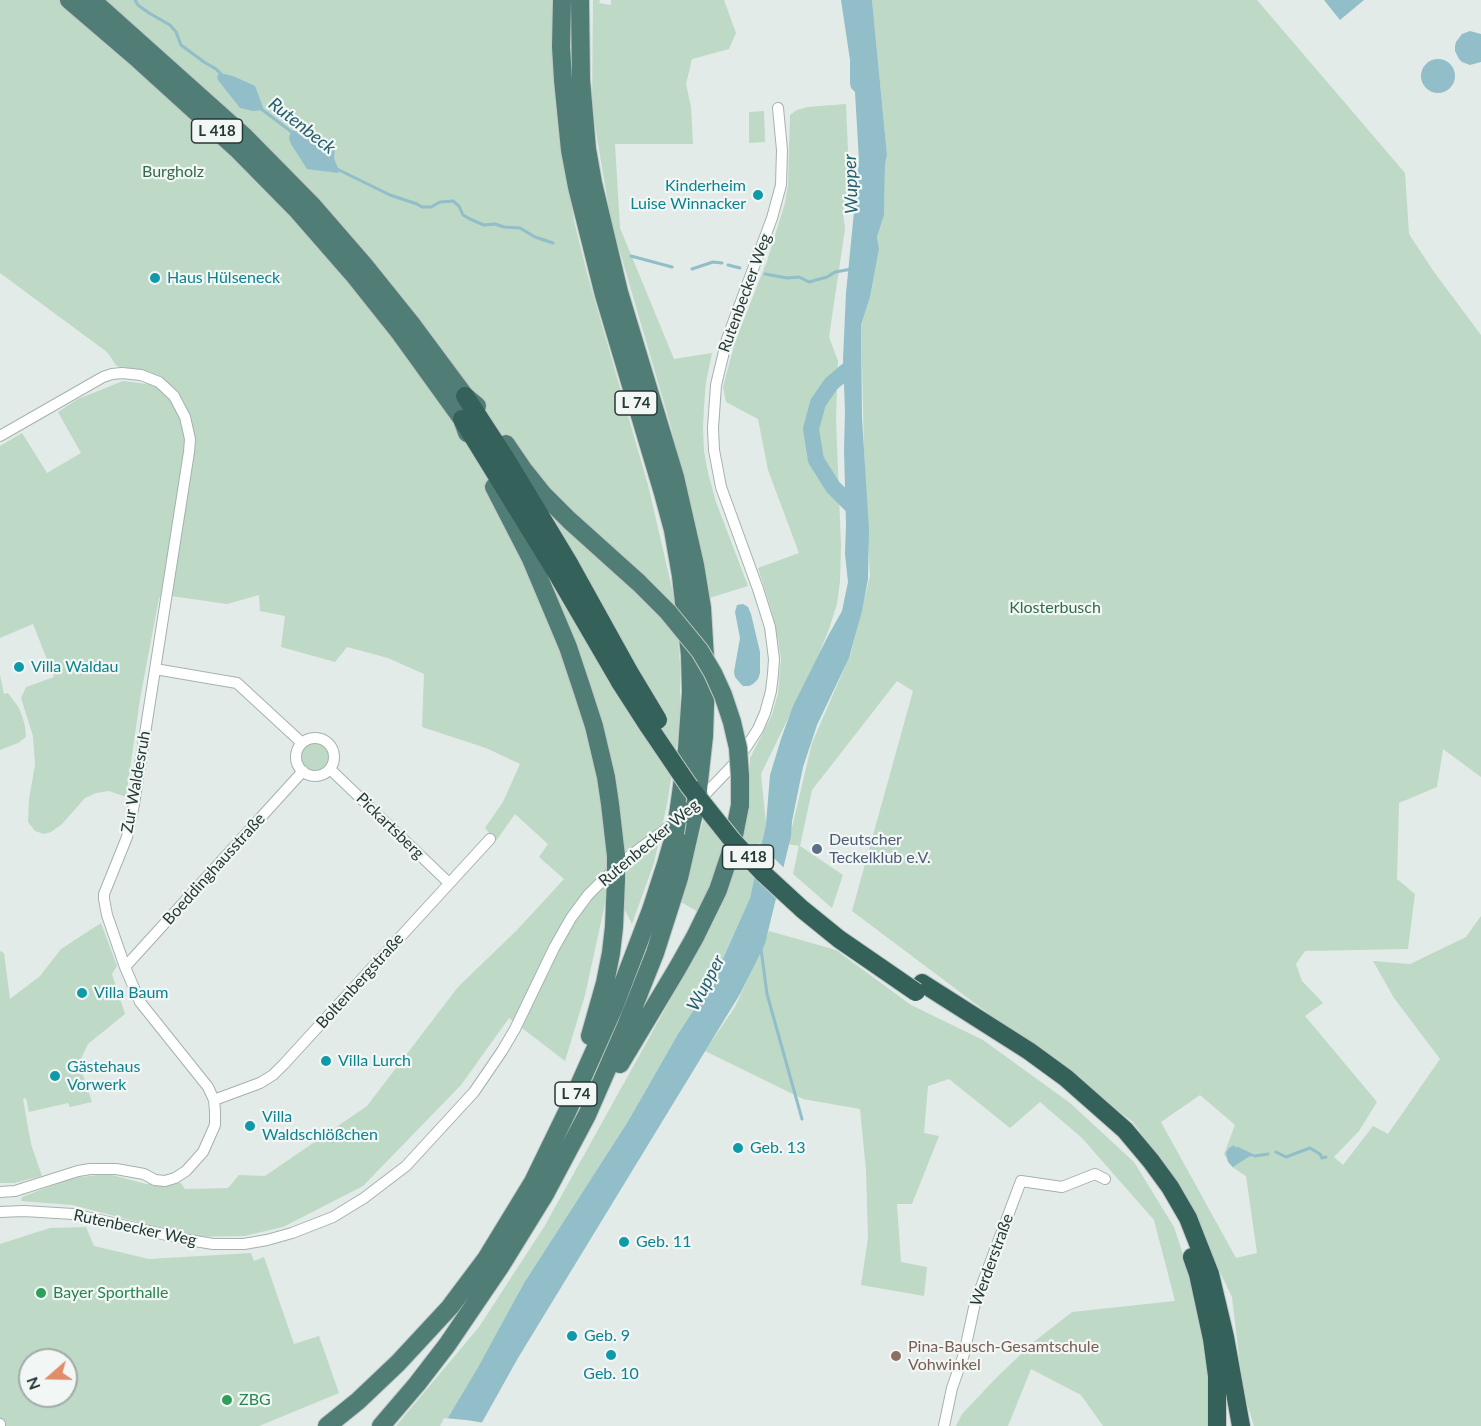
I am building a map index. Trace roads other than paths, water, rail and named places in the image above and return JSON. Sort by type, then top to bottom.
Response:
[{"type":"highway","name":"L 418","points":[[69,0],[237,149],[298,211],[353,274],[394,325],[462,419],[626,679]]},
{"type":"highway","name":"L 418","points":[[92,0],[245,137],[310,204],[364,265],[413,326],[465,396],[570,565],[644,720],[689,786],[732,840],[779,889],[820,924],[855,951],[919,987],[1012,1052],[1059,1086],[1122,1142],[1155,1185],[1177,1223],[1190,1251],[1219,1338]]},
{"type":"highway","name":"L 74","points":[[382,1426],[447,1345],[500,1267],[544,1194],[587,1115],[655,953],[679,878],[686,813],[691,692],[683,585],[673,530],[604,295],[577,187],[570,150],[563,80],[562,0]]},
{"type":"highway","name":"L 74","points":[[327,1426],[358,1401],[398,1363],[450,1307],[486,1259],[509,1223],[538,1172],[614,1007],[651,910],[675,833],[698,790],[704,736],[706,675],[703,619],[695,565],[675,477],[619,292],[593,183],[587,149],[581,80],[580,0]]},
{"type":"highway","name":"L 418","points":[[465,396],[485,413],[543,494],[639,583],[684,630],[713,673],[723,695],[738,748],[740,805],[731,851],[718,890],[696,937],[625,1056],[602,1101],[587,1115]]},
{"type":"highway","name":"L 74","points":[[428,1329],[482,1254],[529,1177],[581,1061],[595,1022],[605,983],[614,927],[616,879],[616,856],[610,804],[601,755],[568,647],[531,559],[506,508],[472,449],[462,419]]},
{"type":"highway","points":[[1217,1426],[1219,1338]]},
{"type":"highway","points":[[1219,1338],[1241,1426]]},
{"type":"street","name":"Rutenbecker Weg","points":[[0,1212],[73,1214],[189,1240],[213,1244],[244,1244],[267,1240],[312,1226],[364,1198],[406,1166],[474,1092],[515,1029],[570,918],[588,895],[627,858],[684,816],[718,782],[747,746],[765,713],[771,692],[773,650],[765,611],[721,487],[714,450],[714,406],[716,385],[727,339],[777,204],[783,170],[778,108]]},
{"type":"street","name":"Zur Waldesruh","points":[[0,436],[103,377],[132,373],[159,382],[174,396],[189,428],[189,452],[130,829],[104,899],[107,915],[125,967],[142,1005],[208,1087],[214,1100]]},
{"type":"street","points":[[155,669],[237,683],[302,743]]},
{"type":"street","points":[[313,738],[326,740],[334,751],[330,769],[314,776],[303,771],[296,757],[302,743],[313,738]]},
{"type":"street","name":"Pickartsberg","points":[[330,769],[449,883]]},
{"type":"street","name":"Boeddinghausstraße","points":[[125,967],[303,771]]},
{"type":"street","name":"Boltenbergstraße","points":[[214,1100],[248,1089],[273,1075],[490,839]]},
{"type":"street","points":[[0,1192],[23,1189],[90,1169],[116,1169],[144,1174],[155,1180],[165,1181],[175,1178],[197,1160],[208,1143],[214,1125],[214,1100]]},
{"type":"street","name":"Werderstraße","points":[[944,1426],[975,1303],[1020,1181],[1062,1187],[1095,1174],[1105,1179]]},
{"type":"water","points":[[841,0],[872,0],[887,155],[884,215],[877,237],[879,249],[870,297],[861,325],[862,418],[869,530],[868,579],[849,658],[817,725],[803,767],[791,836],[765,944],[740,994],[518,1358],[480,1426],[443,1426],[524,1283],[627,1123],[678,1034],[714,979],[750,898],[766,824],[770,775],[781,739],[793,706],[842,611],[848,582],[845,554],[843,359],[846,293],[859,161],[855,92],[850,83],[850,60]]},
{"type":"water","points":[[1324,0],[1364,0],[1340,20]]},
{"type":"water","points":[[1470,31],[1481,34],[1481,62],[1470,65],[1459,59],[1455,46],[1462,34]]},
{"type":"water","points":[[1438,59],[1450,64],[1455,76],[1450,88],[1438,93],[1426,88],[1421,76],[1426,64]]},
{"type":"water","points":[[220,73],[255,86],[264,110],[253,111],[240,108],[218,80],[217,76]]},
{"type":"water","points":[[291,131],[305,131],[311,137],[333,142],[338,173],[307,169],[289,138]]},
{"type":"water","points":[[743,604],[748,607],[751,614],[760,652],[760,673],[758,679],[749,686],[743,686],[735,677],[734,672],[740,638],[735,612],[737,605]]},
{"type":"water","points":[[1234,1145],[1255,1157],[1250,1156],[1233,1167],[1228,1162],[1226,1153]]},
{"type":"waterway","name":"Rutenbeck","points":[[135,0],[149,13],[170,25],[176,32],[181,45],[222,75]]},
{"type":"waterway","name":"Rutenbeck","points":[[260,108],[293,133]]},
{"type":"waterway","name":"Rutenbeck","points":[[337,169],[390,195],[422,207],[453,201],[459,206],[463,215],[484,225],[495,224],[520,228],[535,237],[553,243]]},
{"type":"waterway","name":"Rutenbeck","points":[[631,256],[672,267]]},
{"type":"waterway","name":"Rutenbeck","points":[[692,269],[713,262],[722,263]]},
{"type":"waterway","name":"Rutenbeck","points":[[728,265],[740,268]]},
{"type":"waterway","name":"Rutenbeck","points":[[765,274],[787,278],[799,277],[809,282],[835,272],[852,269]]},
{"type":"waterway","name":"Wupper","points":[[852,366],[831,384],[818,403],[811,429],[816,460],[833,487],[855,509]]},
{"type":"waterway","points":[[761,949],[767,994],[802,1119]]},
{"type":"waterway","points":[[1276,1152],[1286,1157],[1310,1148],[1322,1158],[1326,1157]]},
{"type":"waterway","points":[[1255,1156],[1268,1154]]},
{"type":"place","name":"Kinderheim Luise Winnacker","points":[[758,195]]},
{"type":"place","name":"Haus Hülseneck","points":[[155,278]]},
{"type":"place","name":"Villa Waldau","points":[[19,667]]},
{"type":"place","name":"Deutscher Teckelklub e.V.","points":[[817,849]]},
{"type":"place","name":"Villa Baum","points":[[82,993]]},
{"type":"place","name":"Villa Lurch","points":[[326,1061]]},
{"type":"place","name":"Gästehaus Vorwerk","points":[[55,1076]]},
{"type":"place","name":"Villa Waldschlößchen","points":[[250,1126]]},
{"type":"place","name":"Geb. 13","points":[[738,1148]]},
{"type":"place","name":"Geb. 11","points":[[624,1242]]},
{"type":"place","name":"Bayer Sporthalle","points":[[41,1293]]},
{"type":"place","name":"Geb. 9","points":[[572,1336]]},
{"type":"place","name":"Geb. 10","points":[[611,1355]]},
{"type":"place","name":"Pina-Bausch-Gesamtschule Vohwinkel","points":[[896,1356]]},
{"type":"place","name":"ZBG","points":[[227,1400]]},
{"type":"park label","name":"Burgholz","points":[[173,172]]},
{"type":"park label","name":"Klosterbusch","points":[[1055,608]]}]
